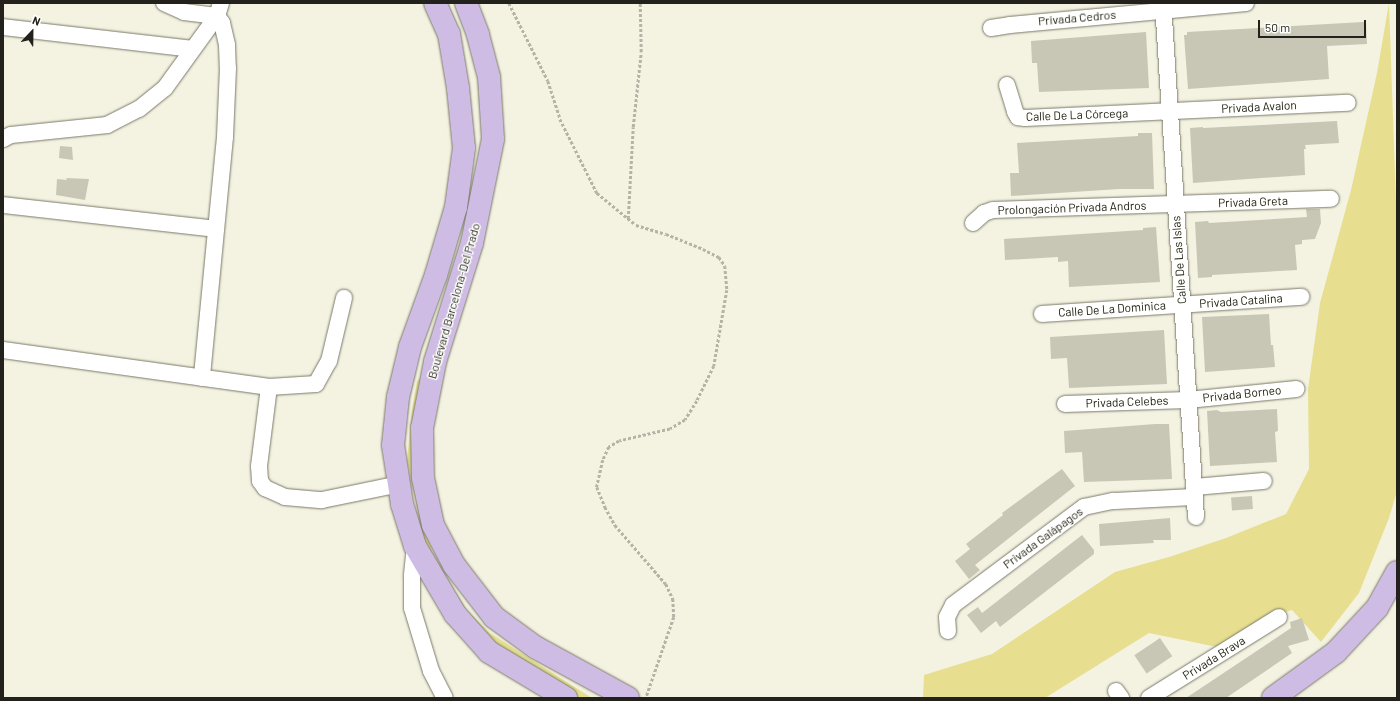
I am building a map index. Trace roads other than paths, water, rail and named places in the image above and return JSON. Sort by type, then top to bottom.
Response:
[{"type":"main road","name":"Boulevard Barcelona-Del Prado","points":[[435,3],[449,34],[458,88],[464,148],[456,207],[436,275],[410,347],[398,397],[393,445],[402,504],[415,546],[455,614],[490,652],[566,698]]},
{"type":"main road","name":"Boulevard Barcelona-Del Prado","points":[[466,3],[478,34],[488,76],[493,139],[472,243],[435,362],[422,428],[423,478],[433,525],[454,565],[494,617],[535,647],[628,698]]},
{"type":"main road","points":[[410,347],[435,362]]},
{"type":"main road","points":[[1273,698],[1336,652],[1377,608],[1397,572]]},
{"type":"street","points":[[164,3],[184,12],[219,10]]},
{"type":"street","name":"Privada Cedros","points":[[991,28],[1163,7],[1246,3]]},
{"type":"street","name":"Calle De Las Islas","points":[[1163,7],[1196,517]]},
{"type":"street","points":[[3,139],[11,135],[107,125],[139,109],[165,88],[219,10]]},
{"type":"street","points":[[202,378],[225,137],[228,68],[227,45],[219,10]]},
{"type":"street","points":[[3,27],[192,49]]},
{"type":"street","name":"Calle De La Córcega","points":[[1007,85],[1015,112],[1018,116],[1025,118],[1170,111]]},
{"type":"street","name":"Privada Avalon","points":[[1170,111],[1348,103]]},
{"type":"street","name":"Privada Greta","points":[[1176,204],[1331,199]]},
{"type":"street","name":"Prolongación Privada Andros","points":[[973,223],[984,213],[993,210],[1176,204]]},
{"type":"street","points":[[3,205],[216,229]]},
{"type":"street","name":"Privada Catalina","points":[[1182,304],[1301,297]]},
{"type":"street","points":[[3,350],[269,387],[316,384],[329,361],[344,298]]},
{"type":"street","name":"Calle De La Dominica","points":[[1042,314],[1182,304]]},
{"type":"street","points":[[269,387],[259,466],[260,481],[265,488],[285,497],[322,500],[400,484]]},
{"type":"street","name":"Privada Borneo","points":[[1188,400],[1296,389]]},
{"type":"street","name":"Privada Celebes","points":[[1065,404],[1188,400]]},
{"type":"street","name":"Privada Galápagos","points":[[948,631],[947,617],[953,605],[1084,507],[1113,501],[1194,492],[1264,480]]},
{"type":"street","points":[[415,546],[412,577],[412,608],[431,671],[445,698]]},
{"type":"street","name":"Privada Brava","points":[[1149,698],[1279,618]]}]
